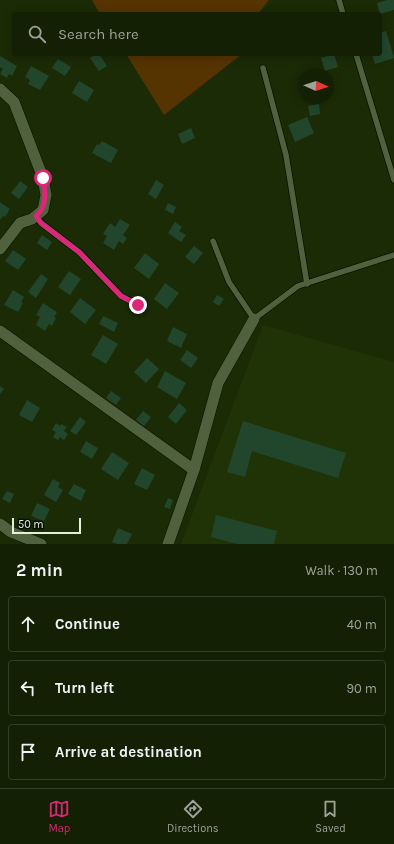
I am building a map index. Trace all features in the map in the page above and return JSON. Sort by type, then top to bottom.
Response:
[{"type":"street","points":[[0,89],[14,102],[43,178],[46,195],[43,210],[32,219],[20,223],[0,249]]},
{"type":"street","points":[[168,544],[194,470],[218,383],[254,319]]},
{"type":"street","points":[[0,331],[194,470]]},
{"type":"street","points":[[0,524],[11,532],[41,544]]},
{"type":"lane","points":[[339,0],[342,12]]},
{"type":"lane","points":[[357,56],[394,180]]},
{"type":"lane","points":[[263,68],[286,155],[307,284]]},
{"type":"lane","points":[[36,216],[41,223],[79,252],[121,296],[138,305]]},
{"type":"lane","points":[[213,241],[229,282],[254,319],[298,286],[394,255]]},
{"type":"shaded area","points":[[92,0],[269,0],[260,12],[99,12]]},
{"type":"shaded area","points":[[127,56],[239,56],[164,115]]},
{"type":"shaded area","points":[[263,325],[394,362],[394,544],[181,544]]},
{"type":"building","points":[[387,0],[394,0],[394,10],[382,13],[382,12],[379,12],[377,3]]},
{"type":"building","points":[[386,31],[394,58],[375,64],[373,56],[382,56],[382,32]]},
{"type":"building","points":[[0,56],[17,66],[12,76],[9,74],[7,78],[0,74],[3,69],[0,67]]},
{"type":"building","points":[[94,56],[100,56],[107,66],[99,71],[90,58]]},
{"type":"building","points":[[335,56],[338,67],[324,68],[321,58]]},
{"type":"building","points":[[58,59],[71,67],[65,76],[52,68]]},
{"type":"building","points":[[31,66],[49,76],[40,90],[28,84],[30,80],[25,77]]},
{"type":"building","points":[[79,81],[94,90],[87,102],[72,93]]},
{"type":"building","points":[[319,104],[320,114],[310,116],[308,106]]},
{"type":"building","points":[[307,117],[314,133],[295,142],[288,125]]},
{"type":"building","points":[[191,128],[195,138],[182,144],[178,134]]},
{"type":"building","points":[[102,141],[118,150],[111,163],[92,153],[97,144],[99,145]]},
{"type":"building","points":[[156,180],[164,185],[156,199],[148,194]]},
{"type":"building","points":[[20,181],[28,187],[19,199],[11,193]]},
{"type":"building","points":[[0,202],[10,209],[5,217],[3,216],[0,220]]},
{"type":"building","points":[[168,203],[176,207],[173,214],[165,210]]},
{"type":"building","points":[[120,219],[130,225],[123,235],[127,238],[123,244],[119,241],[114,250],[103,243],[107,236],[103,234],[110,223],[115,227]]},
{"type":"building","points":[[175,222],[182,227],[179,231],[186,235],[181,242],[168,233]]},
{"type":"building","points":[[42,235],[52,242],[47,250],[37,243]]},
{"type":"building","points":[[194,246],[203,253],[194,264],[185,257]]},
{"type":"building","points":[[13,250],[26,259],[18,270],[5,261]]},
{"type":"building","points":[[145,253],[159,264],[149,279],[134,268]]},
{"type":"building","points":[[69,271],[81,279],[70,295],[58,287]]},
{"type":"building","points":[[41,274],[48,279],[36,298],[28,292]]},
{"type":"building","points":[[165,283],[179,293],[167,309],[154,299]]},
{"type":"building","points":[[13,290],[24,297],[21,302],[23,303],[18,312],[4,305]]},
{"type":"building","points":[[217,295],[224,299],[219,306],[213,302]]},
{"type":"building","points":[[80,298],[96,310],[85,324],[70,312]]},
{"type":"building","points":[[43,303],[57,312],[52,326],[49,324],[45,331],[36,325],[40,317],[36,315]]},
{"type":"building","points":[[103,316],[118,323],[114,332],[99,324]]},
{"type":"building","points":[[173,327],[187,334],[181,348],[167,341]]},
{"type":"building","points":[[103,335],[118,344],[106,364],[91,355]]},
{"type":"building","points":[[187,350],[198,358],[191,368],[180,360]]},
{"type":"building","points":[[147,358],[159,369],[146,383],[134,372]]},
{"type":"building","points":[[165,371],[186,383],[177,399],[157,387]]},
{"type":"building","points":[[0,386],[4,389],[0,394]]},
{"type":"building","points":[[111,391],[121,398],[116,405],[106,398]]},
{"type":"building","points":[[27,400],[40,408],[32,422],[19,415]]},
{"type":"building","points":[[179,403],[187,410],[176,424],[168,417]]},
{"type":"building","points":[[143,411],[151,417],[144,426],[136,420]]},
{"type":"building","points":[[80,417],[86,422],[76,435],[70,431]]},
{"type":"building","points":[[243,421],[346,453],[338,478],[252,451],[245,477],[227,472]]},
{"type":"building","points":[[56,423],[60,426],[61,424],[67,427],[64,431],[68,434],[64,440],[60,437],[58,440],[53,437],[56,432],[52,430]]},
{"type":"building","points":[[86,441],[98,448],[92,459],[80,452]]},
{"type":"building","points":[[112,452],[129,463],[118,480],[101,469]]},
{"type":"building","points":[[142,468],[155,475],[147,490],[134,484]]},
{"type":"building","points":[[53,479],[60,483],[58,487],[63,490],[56,502],[44,495]]},
{"type":"building","points":[[74,484],[86,490],[81,501],[68,494]]},
{"type":"building","points":[[7,491],[14,494],[10,503],[2,499]]},
{"type":"building","points":[[168,498],[173,500],[170,509],[164,507]]},
{"type":"building","points":[[37,503],[50,509],[44,521],[31,516]]},
{"type":"building","points":[[216,515],[277,531],[274,544],[237,544],[211,537]]},
{"type":"building","points":[[118,528],[132,534],[127,544],[117,544],[112,542]]},
{"type":"route","points":[[43,178],[46,195],[43,210],[36,216],[41,223],[79,252],[121,296],[138,305]]}]
